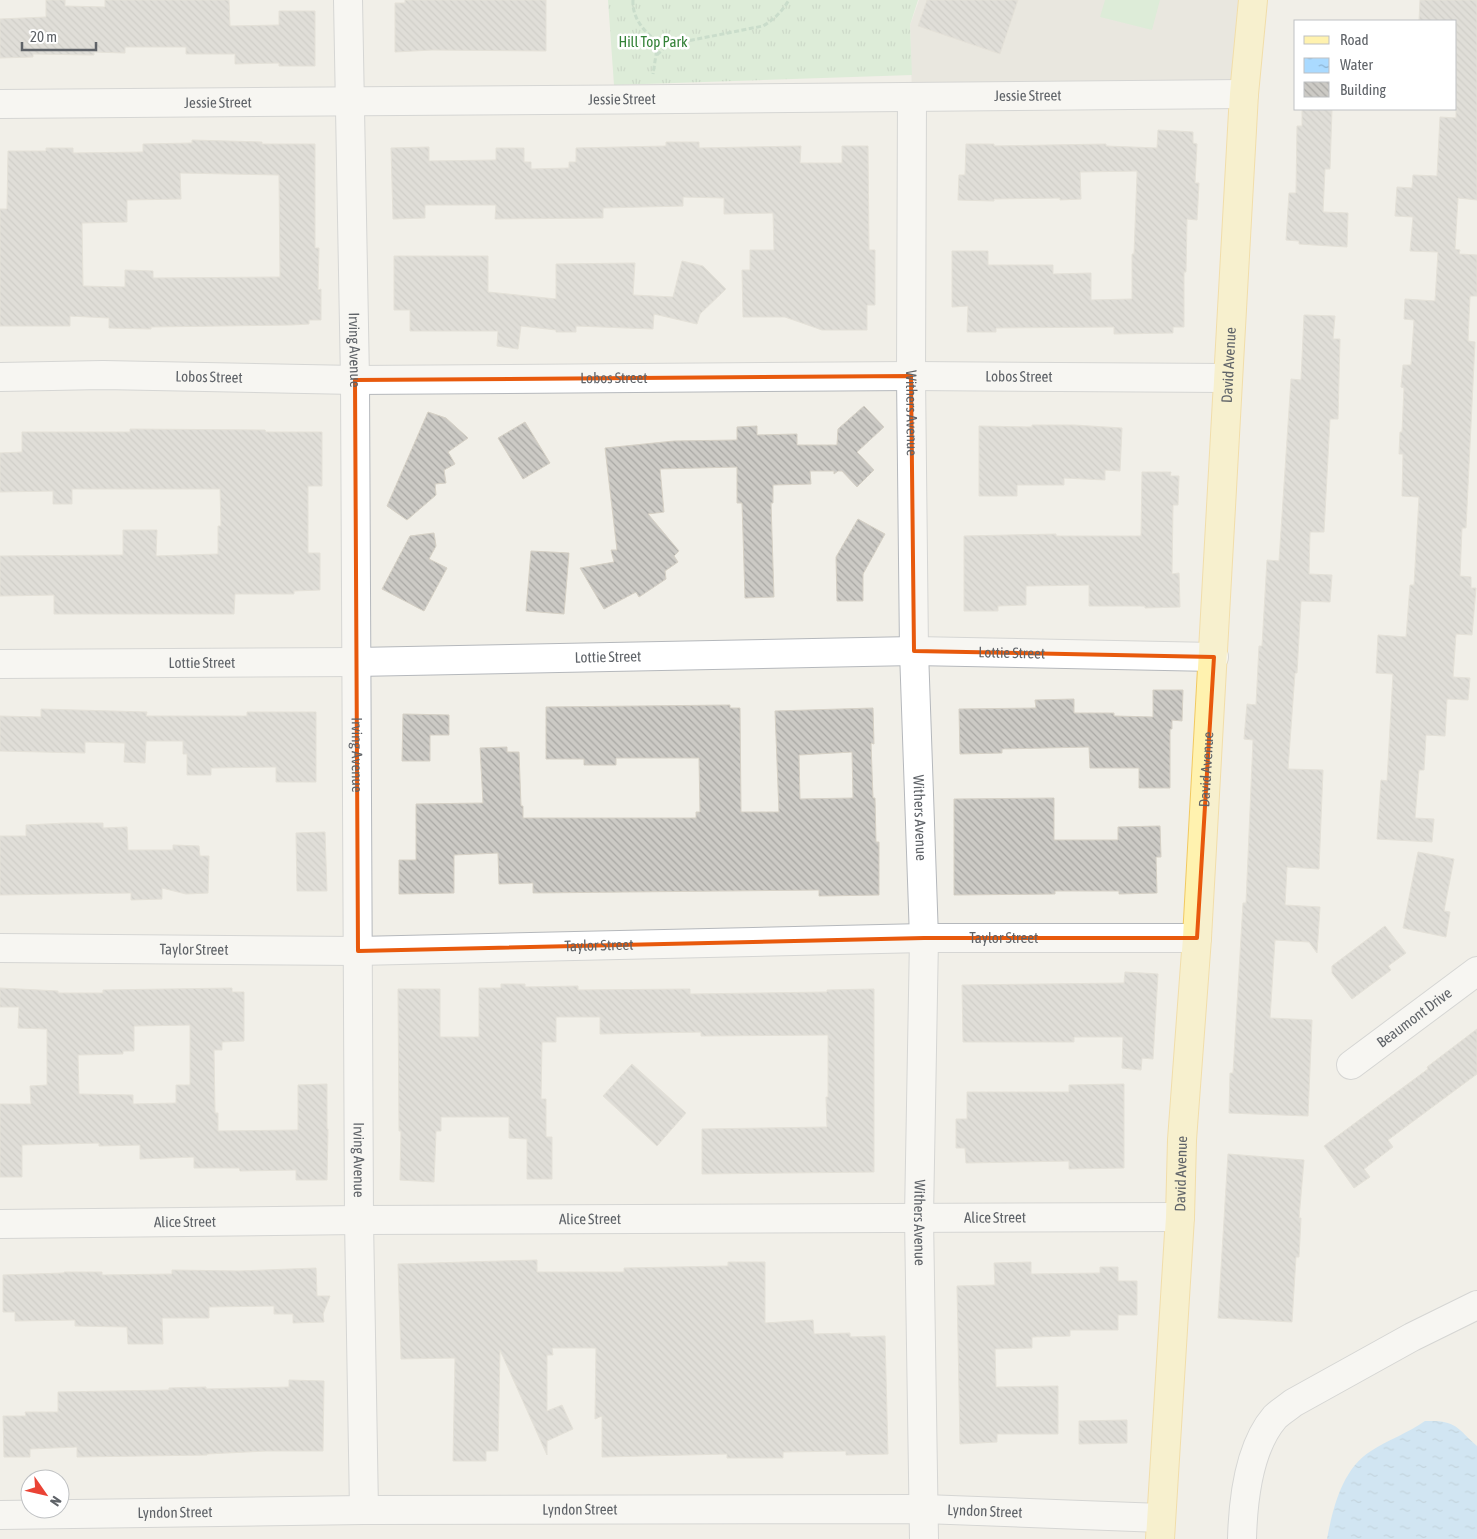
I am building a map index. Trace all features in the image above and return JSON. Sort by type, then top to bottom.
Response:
[{"type":"main road","name":"David Avenue","points":[[1160,1528],[1180,1217],[1182,1140],[1198,938],[1227,378],[1244,94],[1253,0]]},
{"type":"street","name":"Irving Avenue","points":[[348,0],[356,380],[359,1220],[364,1510]]},
{"type":"street","name":"Jessie Street","points":[[0,104],[1244,94]]},
{"type":"street","name":"Withers Avenue","points":[[912,97],[911,376],[914,651],[924,938],[919,1217],[924,1539]]},
{"type":"street","name":"Lobos Street","points":[[0,378],[103,375],[356,380],[911,376],[1227,378]]},
{"type":"street","name":"Lottie Street","points":[[0,664],[356,662],[914,651],[1214,657]]},
{"type":"street","name":"Taylor Street","points":[[0,948],[358,951],[924,938],[1198,938]]},
{"type":"street","name":"Beaumont Drive","points":[[1351,1065],[1477,971]]},
{"type":"street","name":"Alice Street","points":[[0,1224],[359,1220],[1180,1217]]},
{"type":"street","points":[[1242,1539],[1242,1511],[1254,1458],[1263,1434],[1276,1416],[1293,1403],[1412,1337],[1477,1305]]},
{"type":"street","name":"Lyndon Street","points":[[0,1515],[364,1510],[924,1509],[1160,1528]]},
{"type":"path","points":[[633,0],[633,9],[639,24],[658,42],[654,67]]},
{"type":"path","points":[[657,55],[667,45],[763,26],[774,19],[789,0]]},
{"type":"highlighted area","points":[[911,376],[914,651],[1214,657],[1197,938],[924,938],[358,951],[355,380]]},
{"type":"shaded area","points":[[919,0],[1253,0],[1244,94],[912,97],[910,25]]},
{"type":"green space","name":"Hill Top Park","points":[[608,0],[918,0],[910,25],[912,75],[614,85]]},
{"type":"green space","points":[[1105,0],[1160,0],[1152,30],[1100,17]]},
{"type":"water","points":[[1425,1421],[1450,1423],[1477,1446],[1477,1539],[1327,1539],[1340,1490],[1353,1468],[1371,1451]]},
{"type":"building","points":[[46,0],[65,0],[65,6],[105,7],[105,0],[229,0],[230,26],[279,25],[279,11],[315,11],[315,66],[279,66],[279,63],[235,64],[235,54],[186,54],[186,47],[125,47],[125,53],[94,52],[94,55],[33,54],[33,57],[0,58],[0,19],[46,17]]},
{"type":"building","points":[[405,0],[546,0],[546,51],[432,50],[395,52],[395,3],[405,3]]},
{"type":"building","points":[[927,0],[1018,0],[1000,54],[918,26]]},
{"type":"building","points":[[1420,0],[1477,0],[1477,200],[1458,198],[1455,249],[1460,250],[1459,254],[1477,255],[1477,296],[1470,296],[1468,341],[1475,342],[1466,528],[1462,528],[1460,576],[1471,577],[1471,588],[1476,588],[1472,635],[1456,634],[1453,677],[1470,678],[1468,700],[1447,699],[1445,736],[1426,735],[1424,770],[1419,770],[1415,818],[1434,819],[1432,842],[1377,839],[1381,780],[1387,781],[1393,674],[1376,673],[1378,635],[1406,637],[1410,585],[1414,585],[1419,497],[1402,496],[1403,454],[1399,454],[1404,388],[1401,387],[1403,365],[1411,365],[1414,320],[1404,319],[1405,299],[1435,301],[1438,252],[1410,251],[1413,217],[1395,216],[1397,187],[1412,188],[1413,175],[1437,176],[1440,117],[1456,118],[1457,110],[1457,20],[1419,20]]},
{"type":"building","points":[[1302,110],[1332,110],[1330,169],[1325,169],[1323,212],[1348,213],[1347,247],[1299,244],[1299,241],[1286,240],[1289,193],[1296,193],[1297,126],[1302,126]]},
{"type":"building","points":[[1158,130],[1193,132],[1193,143],[1197,144],[1195,183],[1199,183],[1197,220],[1187,219],[1186,272],[1184,272],[1184,327],[1173,327],[1173,333],[1114,334],[1114,327],[996,328],[996,332],[967,332],[968,306],[952,307],[952,251],[988,251],[988,265],[1053,265],[1053,274],[1091,273],[1091,300],[1132,299],[1132,254],[1134,254],[1137,171],[1080,172],[1081,199],[958,200],[959,175],[965,175],[966,144],[994,144],[994,146],[1106,144],[1106,146],[1157,148]]},
{"type":"building","points":[[192,140],[262,142],[262,144],[315,144],[315,248],[319,248],[318,290],[321,289],[321,320],[309,320],[309,324],[291,325],[151,327],[151,329],[109,328],[109,318],[70,316],[70,326],[0,326],[0,209],[7,209],[8,151],[46,151],[46,148],[73,148],[73,153],[143,152],[143,144],[192,143]],"holes":[[[180,173],[279,175],[280,277],[153,278],[153,271],[125,270],[125,287],[83,286],[82,223],[127,222],[127,200],[181,199]]]},
{"type":"building","points":[[666,142],[699,142],[699,148],[801,146],[800,163],[842,163],[842,146],[868,146],[869,250],[875,250],[875,305],[867,305],[867,330],[822,330],[785,317],[743,317],[742,270],[750,270],[750,250],[774,250],[773,213],[724,214],[724,198],[683,197],[683,206],[603,208],[603,218],[495,219],[496,205],[425,205],[425,218],[393,219],[391,148],[429,147],[429,161],[496,160],[496,148],[524,148],[524,162],[531,162],[531,169],[569,168],[569,162],[576,162],[576,148],[666,146]]},
{"type":"building","points":[[394,256],[488,256],[488,292],[556,299],[556,264],[635,263],[633,295],[673,297],[682,261],[703,266],[726,289],[700,314],[697,324],[654,314],[653,329],[576,326],[576,332],[556,332],[556,330],[521,326],[518,349],[497,346],[498,331],[410,331],[410,310],[394,310]]},
{"type":"building","points":[[1304,315],[1335,316],[1333,339],[1340,339],[1338,419],[1330,419],[1324,532],[1310,532],[1309,574],[1332,575],[1330,602],[1301,601],[1297,673],[1295,673],[1288,769],[1323,770],[1319,869],[1287,867],[1285,905],[1320,907],[1317,953],[1309,942],[1275,940],[1270,1018],[1312,1020],[1308,1116],[1229,1113],[1230,1073],[1233,1073],[1243,903],[1246,903],[1253,740],[1244,739],[1247,704],[1256,705],[1259,646],[1262,646],[1267,560],[1279,561],[1291,379],[1301,380]]},
{"type":"building","points":[[864,406],[884,427],[857,452],[874,470],[857,487],[842,471],[834,474],[834,471],[810,471],[811,484],[773,485],[773,503],[771,503],[774,597],[745,598],[742,503],[737,503],[737,467],[660,469],[664,512],[648,514],[679,551],[674,556],[678,562],[665,571],[666,579],[639,597],[636,592],[604,609],[580,568],[614,562],[611,550],[617,550],[605,448],[674,441],[737,440],[737,427],[757,426],[757,435],[797,434],[797,445],[837,445],[838,429]]},
{"type":"building","points":[[428,412],[446,418],[468,438],[448,452],[455,464],[444,470],[446,483],[435,484],[436,495],[407,520],[387,506]]},
{"type":"building","points":[[525,422],[550,463],[523,479],[498,438]]},
{"type":"building","points":[[1032,425],[1122,428],[1120,471],[1105,470],[1105,480],[1064,478],[1064,485],[1017,485],[1017,496],[979,496],[979,426],[1032,427]]},
{"type":"building","points":[[130,429],[322,432],[322,486],[308,486],[308,553],[320,553],[320,590],[294,591],[294,594],[235,594],[234,614],[54,614],[54,595],[0,596],[0,556],[123,555],[123,530],[157,530],[156,556],[218,554],[218,526],[221,526],[220,489],[72,489],[72,504],[53,504],[53,491],[0,492],[0,453],[22,452],[22,432],[130,432]]},
{"type":"building","points":[[1142,472],[1171,472],[1170,476],[1179,476],[1178,505],[1173,505],[1172,574],[1179,573],[1180,607],[1089,606],[1089,585],[1026,586],[1026,605],[998,606],[998,611],[964,611],[964,536],[1056,534],[1056,536],[1141,536]]},
{"type":"building","points":[[858,519],[885,534],[863,574],[863,601],[837,601],[836,557]]},
{"type":"building","points":[[434,533],[436,546],[429,559],[447,568],[424,611],[382,589],[410,536]]},
{"type":"building","points":[[531,551],[569,553],[564,614],[526,611]]},
{"type":"building","points":[[1153,690],[1183,690],[1182,721],[1172,720],[1172,729],[1170,729],[1170,788],[1139,788],[1139,768],[1090,768],[1089,747],[1002,749],[1002,753],[960,754],[959,709],[1036,708],[1035,700],[1074,699],[1074,713],[1114,713],[1114,716],[1153,717]]},
{"type":"building","points":[[730,705],[730,708],[740,708],[741,812],[779,812],[775,711],[873,708],[874,744],[871,743],[876,842],[879,842],[879,895],[819,896],[819,890],[533,893],[533,883],[499,884],[498,853],[454,855],[454,893],[399,894],[399,860],[416,860],[416,804],[483,803],[480,748],[507,747],[507,752],[519,752],[523,818],[696,818],[696,812],[700,812],[699,758],[616,758],[616,765],[584,765],[584,759],[546,759],[546,707]],"holes":[[[852,752],[853,798],[800,799],[799,755]]]},
{"type":"building","points":[[41,709],[147,712],[146,716],[247,716],[247,712],[316,712],[316,782],[276,782],[276,767],[211,768],[211,775],[187,775],[187,754],[183,754],[183,741],[146,741],[145,763],[124,762],[125,743],[85,742],[85,753],[0,751],[0,716],[41,717]]},
{"type":"building","points":[[403,714],[449,715],[449,735],[430,735],[430,761],[402,761]]},
{"type":"building","points":[[1054,798],[1054,840],[1118,840],[1118,827],[1160,826],[1161,857],[1156,857],[1157,893],[1119,894],[1119,891],[1055,891],[1055,894],[954,895],[954,799]]},
{"type":"building","points":[[103,823],[103,828],[127,827],[128,850],[173,850],[173,845],[199,846],[200,856],[209,856],[208,893],[186,894],[162,888],[162,899],[131,900],[131,893],[0,895],[0,836],[26,836],[26,825]]},
{"type":"building","points":[[325,832],[327,891],[297,891],[296,833]]},
{"type":"building","points":[[1418,852],[1454,859],[1444,911],[1450,912],[1446,937],[1403,928]]},
{"type":"building","points":[[1385,926],[1406,953],[1388,966],[1391,970],[1352,999],[1332,973],[1332,966]]},
{"type":"building","points":[[1125,972],[1158,974],[1153,1059],[1142,1058],[1141,1070],[1122,1068],[1123,1037],[1074,1037],[1074,1042],[963,1042],[962,985],[1124,983]]},
{"type":"building","points":[[501,984],[525,984],[525,987],[578,986],[578,990],[690,989],[690,994],[827,992],[827,990],[874,989],[874,1172],[702,1174],[702,1129],[827,1127],[828,1035],[701,1036],[701,1032],[600,1034],[600,1017],[556,1017],[556,1042],[542,1042],[541,1099],[546,1099],[546,1137],[552,1137],[552,1179],[527,1179],[527,1139],[509,1138],[509,1117],[441,1117],[441,1131],[436,1131],[434,1182],[400,1180],[401,1131],[399,1131],[398,989],[440,989],[440,1037],[479,1037],[479,988],[501,988]]},
{"type":"building","points":[[0,988],[58,991],[58,993],[103,993],[103,990],[232,988],[232,992],[244,992],[244,1041],[222,1042],[222,1050],[214,1050],[215,1113],[218,1113],[218,1131],[298,1130],[298,1085],[327,1084],[327,1180],[296,1180],[296,1170],[240,1171],[239,1168],[194,1168],[194,1157],[140,1159],[140,1145],[99,1146],[99,1143],[22,1145],[22,1177],[0,1177],[0,1104],[31,1104],[30,1086],[47,1085],[47,1029],[18,1028],[19,1007],[0,1007]],"holes":[[[190,1025],[190,1085],[176,1085],[176,1103],[133,1104],[133,1095],[79,1094],[78,1055],[123,1054],[123,1051],[134,1051],[134,1026]]]},
{"type":"building","points":[[1477,1029],[1477,1074],[1388,1140],[1393,1147],[1364,1169],[1370,1177],[1354,1188],[1324,1146],[1428,1069],[1427,1067]]},
{"type":"building","points":[[632,1064],[686,1113],[657,1146],[603,1096]]},
{"type":"building","points":[[1124,1084],[1124,1168],[1069,1169],[1069,1161],[966,1163],[965,1148],[956,1148],[956,1119],[967,1119],[967,1092],[1069,1092],[1069,1085]]},
{"type":"building","points":[[1228,1154],[1304,1160],[1299,1218],[1301,1218],[1299,1257],[1296,1257],[1292,1322],[1218,1318]]},
{"type":"building","points":[[537,1260],[537,1272],[624,1272],[624,1268],[728,1266],[728,1262],[765,1262],[765,1323],[813,1320],[814,1334],[850,1333],[850,1337],[885,1336],[888,1454],[846,1455],[846,1451],[783,1452],[783,1458],[727,1458],[727,1454],[602,1457],[602,1416],[595,1419],[596,1348],[552,1348],[553,1355],[547,1355],[547,1411],[562,1405],[573,1429],[547,1441],[547,1455],[500,1350],[498,1451],[486,1451],[486,1461],[453,1461],[455,1358],[401,1359],[398,1264]]},
{"type":"building","points":[[1031,1262],[1031,1274],[1100,1273],[1100,1267],[1118,1267],[1118,1281],[1137,1281],[1137,1315],[1118,1315],[1118,1330],[1070,1330],[1070,1336],[1032,1337],[1032,1348],[995,1349],[996,1387],[1058,1386],[1058,1434],[997,1434],[997,1442],[960,1444],[957,1286],[995,1285],[994,1263]]},
{"type":"building","points":[[316,1268],[317,1296],[330,1296],[323,1314],[324,1322],[293,1323],[293,1314],[274,1314],[274,1306],[209,1307],[209,1318],[162,1318],[163,1344],[128,1344],[127,1327],[75,1326],[75,1320],[15,1321],[15,1312],[3,1312],[3,1275],[64,1272],[102,1272],[102,1275],[172,1274],[172,1270],[239,1271]]},
{"type":"building","points":[[289,1380],[324,1381],[323,1451],[77,1457],[77,1447],[30,1449],[30,1457],[4,1457],[3,1416],[26,1416],[25,1412],[58,1412],[58,1392],[169,1390],[169,1388],[206,1387],[206,1389],[289,1387]]},
{"type":"building","points":[[1127,1420],[1127,1443],[1079,1444],[1079,1421]]}]
